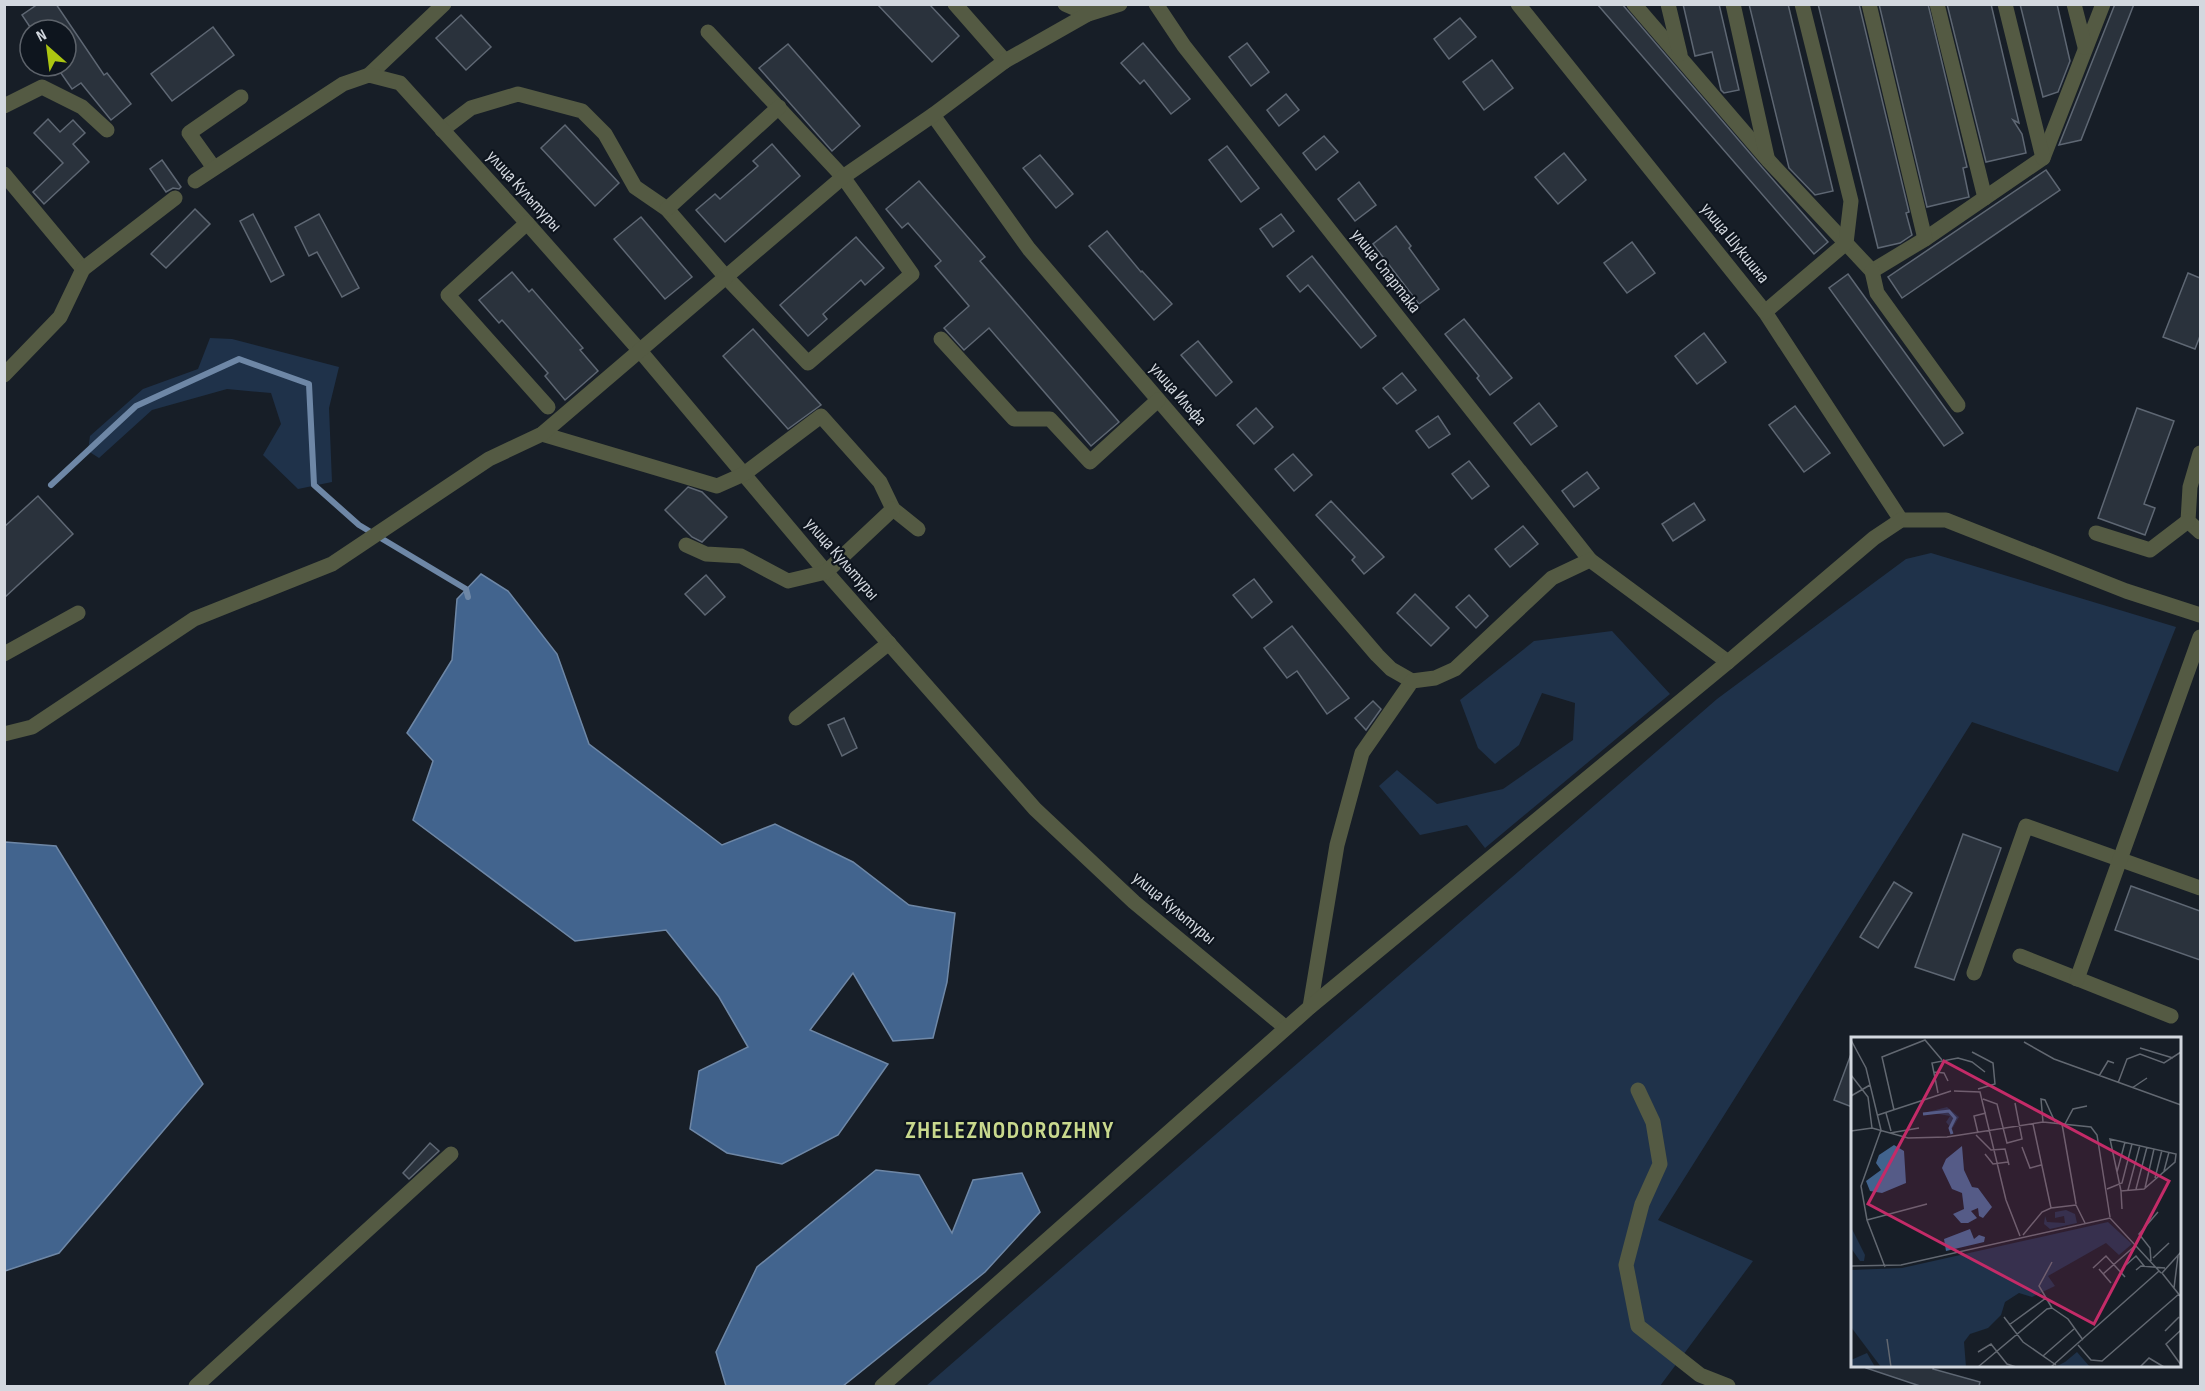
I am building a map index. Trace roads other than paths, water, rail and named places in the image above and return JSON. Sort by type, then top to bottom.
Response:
[{"type":"street","points":[[195,181],[343,84],[369,75],[444,4]]},
{"type":"street","points":[[955,4],[1005,61]]},
{"type":"street","points":[[1065,4],[1088,14]]},
{"type":"street","points":[[4,734],[32,727],[194,619],[332,564],[489,459],[542,434],[641,352],[725,276],[843,177],[933,115],[1005,61],[1088,14],[1120,4]]},
{"type":"street","name":"улица Спартака","points":[[1156,4],[1191,55],[1590,560],[1728,662]]},
{"type":"street","name":"улица Шукшина","points":[[1518,4],[1765,312],[1901,520]]},
{"type":"street","points":[[1634,4],[1768,160],[1872,271],[1877,293],[1958,405]]},
{"type":"street","points":[[1668,4],[1680,57]]},
{"type":"street","points":[[1733,4],[1768,160]]},
{"type":"street","points":[[1765,312],[1846,243],[1851,201],[1802,4]]},
{"type":"street","points":[[1869,4],[1925,238]]},
{"type":"street","points":[[1937,4],[1985,198]]},
{"type":"street","points":[[2005,4],[2043,158]]},
{"type":"street","points":[[2074,4],[2085,46]]},
{"type":"street","points":[[1872,271],[2043,158],[2103,4]]},
{"type":"street","points":[[442,130],[471,108],[518,94],[582,111],[605,134],[635,187],[667,209],[725,276],[808,363],[912,274],[843,177],[708,32]]},
{"type":"street","name":"улица Культуры","points":[[369,75],[400,83],[641,352],[826,572],[1035,809],[1134,902],[1286,1028]]},
{"type":"street","points":[[4,106],[42,87],[82,107],[107,130]]},
{"type":"street","points":[[214,168],[189,133],[241,98]]},
{"type":"street","points":[[667,209],[779,107]]},
{"type":"street","name":"улица Ильфа","points":[[933,115],[1029,249],[1377,655],[1391,669],[1412,681]]},
{"type":"street","points":[[4,174],[82,269]]},
{"type":"street","points":[[4,375],[60,317],[82,269],[175,198]]},
{"type":"street","points":[[527,223],[448,295],[548,407]]},
{"type":"street","points":[[941,339],[1014,419],[1050,419],[1090,462],[1158,400]]},
{"type":"street","points":[[542,434],[717,486],[744,474],[821,417],[880,482],[893,509],[918,529]]},
{"type":"street","points":[[2096,533],[2150,550],[2188,521],[2190,487],[2200,453]]},
{"type":"street","points":[[686,545],[706,554],[741,556],[788,580],[826,572],[893,509]]},
{"type":"street","points":[[882,1386],[1310,1007],[1728,662],[1874,538],[1901,520],[1946,520],[2126,591],[2200,615]]},
{"type":"street","points":[[2188,521],[2200,532]]},
{"type":"street","points":[[1310,1007],[1337,845],[1362,753],[1412,681],[1435,678],[1455,669],[1552,578],[1590,560]]},
{"type":"street","points":[[4,654],[78,613]]},
{"type":"street","points":[[2077,979],[2200,637]]},
{"type":"street","points":[[796,718],[889,643]]},
{"type":"street","points":[[1974,973],[2026,826],[2200,888]]},
{"type":"street","points":[[2020,957],[2171,1016]]},
{"type":"street","points":[[1638,1090],[1653,1122],[1660,1164],[1642,1204],[1626,1265],[1638,1326],[1700,1375],[1728,1386]]},
{"type":"street","points":[[196,1386],[451,1154]]},
{"type":"waterway","points":[[51,485],[136,406],[239,359],[309,384],[314,485],[359,525],[466,589],[468,597]]},
{"type":"district","name":"ZHELEZNODOROZHNY","points":[[1010,1130]]}]
